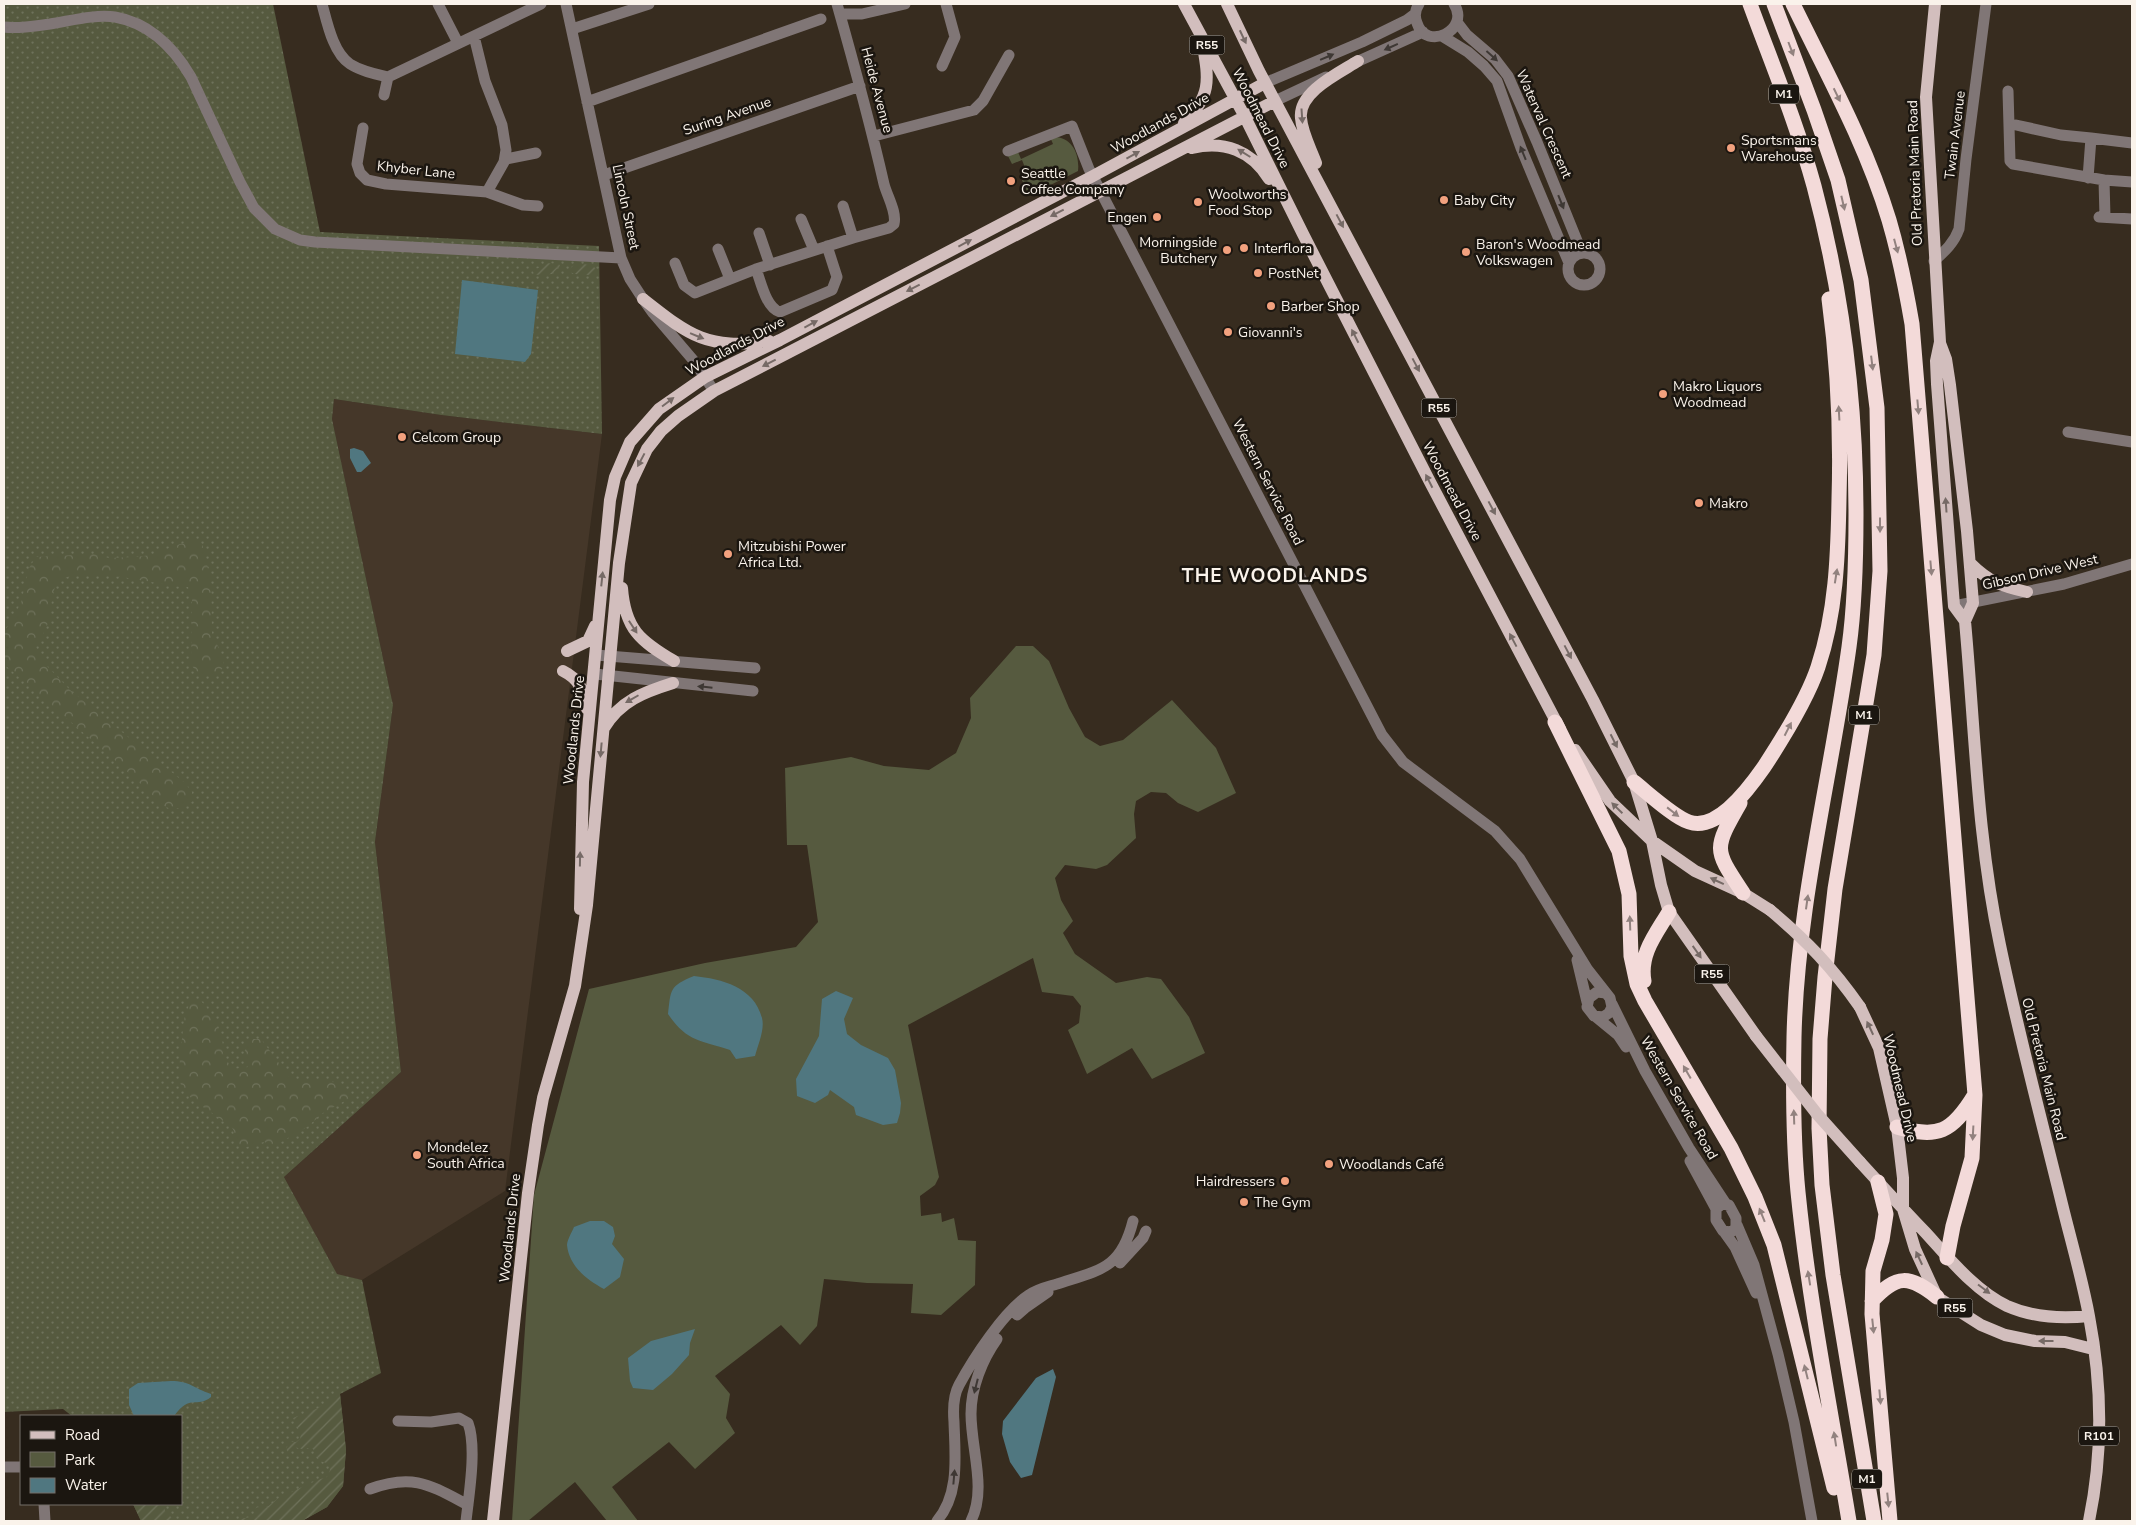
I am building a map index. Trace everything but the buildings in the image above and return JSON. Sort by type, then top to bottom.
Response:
[{"type":"highway","name":"M1","points":[[1750,4],[1792,116],[1814,186],[1837,285],[1853,405],[1856,461],[1856,567],[1850,644],[1799,959],[1793,1086],[1798,1190],[1804,1242],[1849,1521]]},
{"type":"highway","name":"M1","points":[[1774,4],[1838,180],[1861,280],[1877,408],[1880,571],[1874,655],[1835,889],[1820,1039],[1822,1185],[1833,1275],[1874,1521]]},
{"type":"highway","points":[[1793,4],[1863,150],[1888,219],[1902,272],[1912,324],[1975,1095],[1972,1158],[1953,1226],[1947,1258]]},
{"type":"highway","points":[[1743,893],[1722,862],[1720,846],[1729,822],[1746,793],[1786,734],[1817,669],[1827,633],[1838,566],[1841,434],[1836,347],[1814,186]]},
{"type":"highway","points":[[1555,722],[1619,851],[1629,894],[1631,956],[1637,984],[1731,1148],[1755,1197],[1774,1245],[1842,1521]]},
{"type":"highway","points":[[1634,782],[1680,818],[1690,823],[1713,819],[1746,793]]},
{"type":"highway","points":[[1658,1022],[1645,985],[1642,968],[1647,949],[1669,912]]},
{"type":"highway","points":[[1897,1127],[1914,1132],[1928,1133],[1941,1130],[1962,1116],[1975,1095]]},
{"type":"highway","points":[[1878,1182],[1886,1214],[1882,1240],[1873,1271],[1872,1301],[1890,1521]]},
{"type":"highway","points":[[1872,1301],[1885,1286],[1898,1280],[1922,1285],[1937,1297]]},
{"type":"main road","name":"Woodmead Drive","points":[[1184,4],[1245,117],[1302,234],[1555,722],[1610,801],[1652,841],[1695,871],[1743,893],[1770,910],[1814,949],[1840,978],[1860,1007],[1879,1048],[1897,1127],[1903,1178],[1903,1210],[1915,1248],[1937,1297]]},
{"type":"main road","name":"Woodmead Drive","points":[[1227,4],[1265,83],[1331,204],[1588,691],[1634,782],[1652,841],[1669,912],[1756,1036],[1817,1114],[1947,1258],[1981,1288],[2005,1305],[2021,1311],[2055,1317],[2089,1316]]},
{"type":"main road","name":"Old Pretoria Main Road","points":[[1935,4],[1926,97],[1934,261],[1940,342],[1946,359],[1950,385],[1970,563],[1973,603],[1965,621],[1974,724],[1977,793],[1987,878],[2014,1015],[2089,1316],[2099,1407],[2096,1487],[2089,1521]]},
{"type":"main road","points":[[1172,133],[1198,108],[1204,96],[1208,76],[1200,32]]},
{"type":"main road","points":[[1331,204],[1302,126],[1301,108],[1310,94],[1358,61]]},
{"type":"main road","name":"Woodlands Drive","points":[[580,943],[580,856],[583,782],[595,674],[610,500],[622,458],[630,442],[658,409],[705,377],[780,340],[1093,176],[1265,83]]},
{"type":"main road","name":"Woodlands Drive","points":[[493,1521],[528,1193],[543,1098],[575,986],[587,905],[619,563],[631,483],[647,449],[661,431],[678,416],[714,391],[1275,102]]},
{"type":"main road","points":[[1176,153],[1205,145],[1234,147],[1246,153],[1264,171],[1302,234]]},
{"type":"main road","points":[[643,299],[682,329],[709,340],[735,345],[780,340]]},
{"type":"main road","name":"Old Pretoria Main Road","points":[[1940,342],[1936,361],[1937,384],[1954,606]]},
{"type":"main road","points":[[619,563],[622,598],[630,624],[646,643],[674,660]]},
{"type":"main road","points":[[1970,563],[1986,578],[1996,584],[2027,592]]},
{"type":"main road","points":[[1954,606],[1965,621]]},
{"type":"main road","points":[[567,651],[588,641],[599,615]]},
{"type":"main road","points":[[563,671],[580,683],[590,722]]},
{"type":"main road","points":[[602,730],[610,718],[631,699],[647,691],[673,683]]},
{"type":"main road","name":"R55","points":[[1937,1297],[1981,1325],[2005,1335],[2035,1342],[2065,1342],[2093,1349]]},
{"type":"street","points":[[322,4],[334,41],[343,58],[360,69],[388,77],[541,4]]},
{"type":"street","points":[[438,4],[458,43]]},
{"type":"street","name":"Lincoln Street","points":[[566,4],[621,258],[630,279],[653,314],[694,361],[714,391]]},
{"type":"street","points":[[572,29],[649,4]]},
{"type":"street","points":[[839,9],[862,14],[885,6],[905,4]]},
{"type":"street","points":[[942,66],[955,37],[946,4]]},
{"type":"street","points":[[1442,36],[1449,33],[1457,22],[1458,15],[1454,4]]},
{"type":"street","name":"Twain Avenue","points":[[1934,261],[1956,238],[1959,228],[1986,4]]},
{"type":"street","name":"Heide Avenue","points":[[839,9],[894,216],[894,224],[889,228],[853,238]]},
{"type":"street","points":[[1265,83],[1362,42],[1406,20],[1417,9]]},
{"type":"street","points":[[1275,102],[1358,61],[1423,32],[1418,27],[1417,9]]},
{"type":"street","points":[[4,27],[23,27],[114,17],[134,22],[146,28],[170,47],[182,60],[254,208],[275,228],[300,240],[621,258]]},
{"type":"street","points":[[587,102],[821,19]]},
{"type":"street","name":"Waterval Crescent","points":[[1457,22],[1467,34],[1496,59],[1508,76],[1582,253]]},
{"type":"street","name":"Waterval Crescent","points":[[1423,32],[1429,36],[1442,36],[1468,52],[1497,81],[1521,148],[1569,263]]},
{"type":"street","points":[[474,36],[485,81],[502,125],[506,159],[487,192]]},
{"type":"street","points":[[874,136],[974,110],[983,101],[1009,55]]},
{"type":"street","points":[[384,95],[388,77]]},
{"type":"street","name":"Suring Avenue","points":[[604,175],[860,86]]},
{"type":"street","points":[[2008,91],[2010,161],[2013,164],[2088,178],[2132,182]]},
{"type":"street","points":[[2016,125],[2061,135],[2132,143]]},
{"type":"street","name":"Western Service Road","points":[[1008,152],[1072,126],[1100,191],[1382,735],[1411,770],[1496,831],[1507,843],[1529,872],[1573,946],[1606,993]]},
{"type":"street","name":"Khyber Lane","points":[[363,128],[357,164],[360,173],[367,180],[386,184],[487,192],[516,203],[538,206]]},
{"type":"street","points":[[2088,178],[2090,138]]},
{"type":"street","points":[[506,159],[536,153]]},
{"type":"street","points":[[2104,180],[2102,217],[2132,219]]},
{"type":"street","points":[[675,263],[684,285],[692,292],[699,292],[756,269],[853,238],[843,206]]},
{"type":"street","points":[[801,218],[814,250]]},
{"type":"street","points":[[759,233],[770,265]]},
{"type":"street","points":[[756,269],[768,301],[775,310],[780,312],[832,290],[837,277],[827,246]]},
{"type":"street","points":[[718,249],[730,279]]},
{"type":"street","points":[[1582,253],[1591,255],[1598,262],[1599,273],[1594,282],[1583,285],[1573,281],[1568,271],[1569,263],[1576,255],[1582,253]]},
{"type":"street","points":[[2068,432],[2132,442]]},
{"type":"street","name":"Gibson Drive West","points":[[1954,606],[2064,584],[2132,564]]},
{"type":"street","points":[[596,655],[755,668]]},
{"type":"street","points":[[595,674],[753,691]]},
{"type":"street","name":"Western Service Road","points":[[1573,946],[1587,1002]]},
{"type":"street","points":[[1594,993],[1606,993],[1612,1004],[1611,1010],[1606,1015],[1596,1016],[1589,1011],[1587,1002],[1594,993]]},
{"type":"street","name":"Western Service Road","points":[[1612,1004],[1653,1086],[1721,1207]]},
{"type":"street","name":"Western Service Road","points":[[1596,1016],[1622,1041],[1721,1207]]},
{"type":"street","points":[[1766,1312],[1735,1247],[1716,1220],[1721,1207],[1733,1211],[1754,1264],[1794,1422],[1812,1521]]},
{"type":"street","points":[[937,1521],[948,1504],[953,1490],[955,1466],[954,1404],[957,1388],[980,1350],[1014,1307],[1029,1294],[1044,1287],[1105,1268],[1117,1257],[1124,1247],[1133,1221]]},
{"type":"street","points":[[1725,1233],[1731,1232],[1737,1225]]},
{"type":"street","points":[[971,1521],[977,1505],[978,1486],[971,1406],[980,1369],[991,1348],[1003,1331],[1025,1308],[1045,1294],[1107,1273],[1132,1251],[1143,1238],[1146,1231]]},
{"type":"street","points":[[398,1420],[432,1422],[460,1418],[468,1423],[471,1437],[466,1521]]},
{"type":"street","points":[[4,1466],[20,1466]]},
{"type":"street","points":[[370,1489],[390,1482],[426,1484],[468,1505]]},
{"type":"street","points":[[44,1505],[45,1521]]},
{"type":"shaded area","points":[[334,399],[441,415],[602,434],[505,1191],[362,1280],[337,1275],[284,1177],[401,1072],[375,842],[393,705],[332,419]]},
{"type":"green space","points":[[4,4],[273,4],[320,232],[599,246],[602,434],[441,415],[334,399],[332,419],[393,705],[375,842],[401,1072],[284,1177],[337,1274],[362,1280],[381,1373],[340,1394],[346,1450],[343,1486],[327,1507],[302,1521],[141,1521],[133,1505],[182,1505],[182,1415],[71,1415],[63,1409],[4,1412]]},
{"type":"green space","points":[[1050,137],[1057,137],[1069,142],[1076,152],[1078,171],[1029,196],[1021,178],[1028,175],[1022,160],[1012,164],[1008,156],[1018,152],[1021,159],[1053,144]]},
{"type":"green space","points":[[545,263],[559,264],[560,266],[552,274],[535,275],[532,270],[542,267]]},
{"type":"green space","points":[[584,264],[593,266],[596,269],[595,275],[579,275],[569,272],[572,266]]},
{"type":"green space","points":[[191,540],[202,544],[206,558],[211,586],[212,633],[224,660],[223,668],[218,672],[210,676],[200,675],[191,665],[192,599],[188,587],[120,577],[83,574],[68,577],[58,583],[52,596],[48,623],[36,647],[46,665],[70,690],[185,783],[192,792],[192,802],[185,806],[171,809],[164,806],[117,762],[4,664],[4,633],[21,603],[29,568],[36,557],[93,554],[109,558],[136,557],[151,555]]},
{"type":"green space","points":[[1016,646],[1033,646],[1049,661],[1069,708],[1085,737],[1100,746],[1123,740],[1172,700],[1216,748],[1236,793],[1198,812],[1178,803],[1166,793],[1151,792],[1136,801],[1134,814],[1136,838],[1107,865],[1096,869],[1065,865],[1055,878],[1061,900],[1073,921],[1063,933],[1075,954],[1116,983],[1147,977],[1161,979],[1189,1017],[1205,1053],[1152,1079],[1132,1048],[1087,1074],[1068,1030],[1079,1023],[1081,1006],[1073,996],[1042,992],[1033,958],[908,1025],[939,1177],[935,1185],[920,1196],[921,1216],[941,1213],[942,1222],[954,1218],[958,1240],[976,1241],[975,1285],[941,1315],[911,1313],[913,1284],[867,1283],[824,1279],[817,1326],[800,1345],[781,1325],[715,1376],[730,1394],[726,1418],[735,1433],[695,1469],[669,1442],[612,1487],[638,1521],[607,1521],[575,1482],[528,1521],[512,1521],[534,1195],[589,989],[705,963],[796,947],[818,922],[807,845],[787,845],[785,768],[851,757],[884,766],[929,770],[956,753],[971,718],[970,698]]},
{"type":"green space","points":[[192,999],[201,1001],[207,1008],[221,1033],[225,1059],[234,1069],[248,1067],[245,1048],[253,1039],[261,1039],[290,1078],[298,1081],[329,1080],[338,1084],[350,1098],[323,1113],[307,1127],[276,1145],[264,1142],[243,1148],[236,1144],[233,1129],[192,1099],[180,1082],[184,1021]]},
{"type":"green space","points":[[340,1394],[346,1450],[343,1486],[327,1507],[302,1521],[231,1521],[255,1516],[257,1514],[255,1509],[258,1507],[263,1509],[279,1498],[327,1477],[330,1470],[329,1463],[321,1461],[313,1449],[294,1447],[288,1453],[286,1448],[291,1442],[296,1442],[300,1439],[301,1433],[293,1418],[316,1409]]},
{"type":"green space","points":[[133,1505],[164,1505],[165,1511],[175,1521],[141,1521]]},
{"type":"water","points":[[462,280],[538,290],[531,354],[525,362],[455,354]]},
{"type":"water","points":[[354,448],[363,451],[371,463],[361,472],[357,472],[350,458],[350,449]]},
{"type":"water","points":[[694,976],[726,982],[736,986],[752,999],[758,1007],[763,1022],[755,1056],[736,1059],[730,1050],[702,1042],[688,1035],[681,1030],[668,1014],[673,990],[680,983]]},
{"type":"water","points":[[836,991],[853,998],[844,1019],[847,1034],[861,1045],[888,1058],[895,1070],[901,1103],[897,1123],[883,1125],[856,1115],[854,1107],[830,1090],[828,1095],[815,1103],[797,1096],[796,1079],[819,1036],[822,999]]},
{"type":"water","points":[[590,1221],[604,1221],[613,1227],[615,1236],[612,1244],[624,1259],[620,1277],[604,1289],[580,1272],[568,1253],[567,1243],[574,1227]]},
{"type":"water","points":[[695,1329],[690,1343],[689,1355],[672,1374],[653,1390],[633,1388],[630,1381],[628,1358],[651,1341]]},
{"type":"water","points":[[1053,1369],[1056,1377],[1032,1475],[1021,1478],[1010,1462],[1002,1434],[1003,1421],[1036,1378]]},
{"type":"water","points":[[177,1381],[211,1394],[211,1397],[201,1402],[189,1403],[175,1415],[134,1415],[129,1405],[129,1389],[138,1383]]},
{"type":"place","name":"Sportsmans Warehouse","points":[[1731,148]]},
{"type":"place","name":"Seattle Coffee Company","points":[[1011,181]]},
{"type":"place","name":"Baby City","points":[[1444,200]]},
{"type":"place","name":"Woolworths Food Stop","points":[[1198,202]]},
{"type":"place","name":"Engen","points":[[1157,217]]},
{"type":"place","name":"Interflora","points":[[1244,248]]},
{"type":"place","name":"Morningside Butchery","points":[[1227,250]]},
{"type":"place","name":"Baron's Woodmead Volkswagen","points":[[1466,252]]},
{"type":"place","name":"PostNet","points":[[1258,273]]},
{"type":"place","name":"Barber Shop","points":[[1271,306]]},
{"type":"place","name":"Giovanni's","points":[[1228,332]]},
{"type":"place","name":"Makro Liquors Woodmead","points":[[1663,394]]},
{"type":"place","name":"Celcom Group","points":[[402,437]]},
{"type":"place","name":"Makro","points":[[1699,503]]},
{"type":"place","name":"Mitzubishi Power Africa Ltd.","points":[[728,554]]},
{"type":"place","name":"Mondelez South Africa","points":[[417,1155]]},
{"type":"place","name":"Woodlands Café","points":[[1329,1164]]},
{"type":"place","name":"Hairdressers","points":[[1285,1181]]},
{"type":"place","name":"The Gym","points":[[1244,1202]]},
{"type":"district","name":"THE WOODLANDS","points":[[1275,576]]}]
